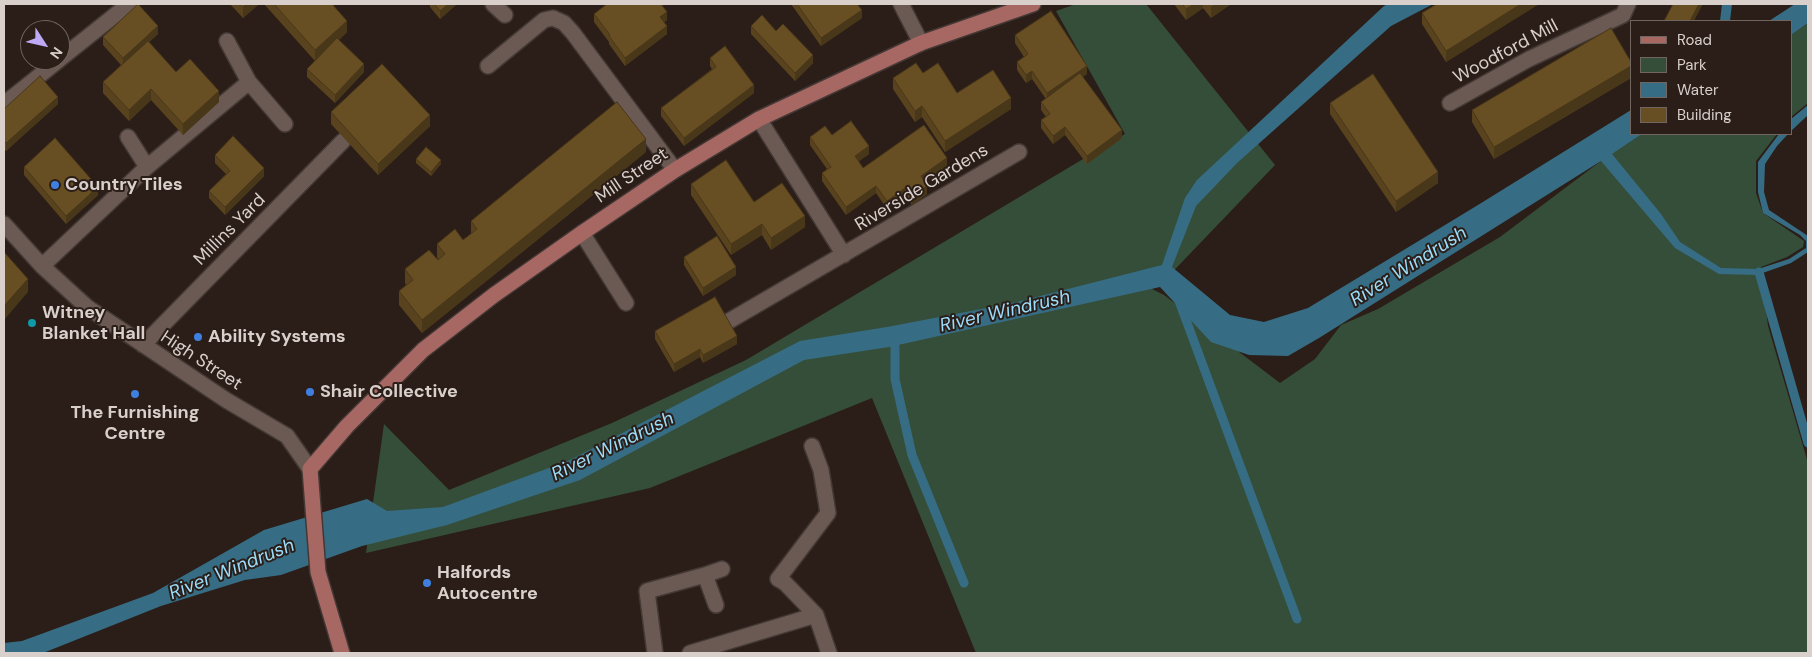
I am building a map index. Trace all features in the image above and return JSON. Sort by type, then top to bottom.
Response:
[{"type":"main road","name":"Mill Street","points":[[310,469],[347,426],[423,350],[494,295],[675,170],[759,119],[921,43],[1033,4]]},
{"type":"main road","points":[[310,469],[312,515],[318,572],[342,653]]},
{"type":"street","points":[[70,50],[129,4]]},
{"type":"street","points":[[493,4],[505,15]]},
{"type":"street","points":[[901,4],[921,43]]},
{"type":"street","name":"Woodford Mill","points":[[1450,103],[1529,59],[1622,15],[1628,4]]},
{"type":"street","points":[[488,66],[544,20],[553,18],[564,22],[675,170]]},
{"type":"street","points":[[227,41],[249,82],[284,124]]},
{"type":"street","points":[[4,104],[46,70]]},
{"type":"street","points":[[42,266],[147,167],[249,82]]},
{"type":"street","points":[[759,119],[844,255]]},
{"type":"street","points":[[128,137],[147,167]]},
{"type":"street","name":"Millins Yard","points":[[143,345],[343,141]]},
{"type":"street","name":"Riverside Gardens","points":[[730,320],[1019,152]]},
{"type":"street","name":"High Street","points":[[4,224],[42,266],[87,307],[226,400],[287,436],[310,469]]},
{"type":"street","points":[[582,233],[626,302]]},
{"type":"street","points":[[812,446],[821,470],[828,513],[778,579],[785,583],[816,615],[829,653]]},
{"type":"street","points":[[655,653],[647,591],[705,575],[722,568]]},
{"type":"street","points":[[705,575],[716,606]]},
{"type":"street","points":[[690,653],[816,615]]},
{"type":"green space","points":[[1076,4],[1146,4],[1275,165],[1159,286],[1152,289],[1164,295],[1280,383],[1315,359],[1341,325],[1378,309],[1500,237],[1601,161],[1640,135],[1776,135],[1756,161],[1756,193],[1763,213],[1804,241],[1803,247],[1787,257],[1761,267],[1768,326],[1808,463],[1808,653],[976,653],[872,398],[650,488],[366,553],[384,424],[449,490],[612,423],[746,360],[1125,134],[1056,11]]},
{"type":"green space","points":[[1808,23],[1808,103],[1792,116],[1792,34]]},
{"type":"water","name":"River Windrush","points":[[1388,4],[1433,4],[1391,26],[1237,163],[1196,206],[1172,267],[1230,315],[1264,322],[1308,308],[1630,111],[1630,135],[1640,135],[1612,154],[1661,214],[1680,242],[1721,268],[1758,269],[1789,259],[1806,248],[1806,241],[1800,235],[1763,213],[1758,192],[1758,162],[1778,135],[1787,135],[1765,164],[1764,192],[1769,210],[1808,236],[1808,252],[1791,263],[1757,275],[1719,274],[1675,248],[1601,161],[1288,356],[1249,355],[1211,342],[1160,287],[889,347],[804,360],[580,480],[447,525],[362,546],[281,575],[245,580],[161,606],[43,653],[4,653],[4,643],[22,641],[153,593],[264,530],[367,499],[387,511],[443,507],[568,461],[800,341],[1013,303],[1162,265],[1185,198],[1197,180]]},
{"type":"water","points":[[1722,4],[1732,4],[1730,20],[1720,20]]},
{"type":"water","points":[[1795,4],[1808,4],[1808,23],[1792,34],[1792,20],[1771,20]]},
{"type":"water","points":[[1808,105],[1808,115],[1792,130],[1792,118]]},
{"type":"building","points":[[138,4],[158,26],[123,58],[103,37]]},
{"type":"building","points":[[274,4],[332,4],[347,21],[315,50]]},
{"type":"building","points":[[434,4],[448,4],[440,11]]},
{"type":"building","points":[[607,4],[661,4],[667,12],[660,17],[667,26],[625,58],[594,14]]},
{"type":"building","points":[[797,4],[857,4],[862,10],[821,38]]},
{"type":"building","points":[[1182,4],[1194,4],[1186,9]]},
{"type":"building","points":[[1437,4],[1521,4],[1446,51],[1422,13]]},
{"type":"building","points":[[1673,4],[1699,4],[1691,20],[1665,20]]},
{"type":"building","points":[[1051,11],[1087,66],[1047,93],[1032,71],[1026,75],[1017,62],[1028,54],[1015,35]]},
{"type":"building","points":[[762,15],[776,31],[783,24],[813,55],[795,73],[751,26]]},
{"type":"building","points":[[1611,28],[1630,60],[1630,67],[1494,147],[1472,110]]},
{"type":"building","points":[[337,38],[364,64],[335,95],[307,69]]},
{"type":"building","points":[[148,41],[176,72],[190,59],[219,91],[183,124],[151,89],[129,110],[103,82]]},
{"type":"building","points":[[725,46],[754,85],[684,138],[661,108],[716,67],[710,58]]},
{"type":"building","points":[[916,63],[923,73],[938,63],[957,93],[993,70],[1011,98],[945,141],[922,106],[915,111],[893,78]]},
{"type":"building","points":[[382,64],[430,115],[378,164],[331,112]]},
{"type":"building","points":[[1080,73],[1122,130],[1087,156],[1065,127],[1053,136],[1041,120],[1050,114],[1041,102]]},
{"type":"building","points":[[1373,74],[1438,172],[1396,201],[1330,103]]},
{"type":"building","points":[[40,76],[58,97],[6,143],[4,141],[4,109]]},
{"type":"building","points":[[617,102],[646,139],[422,320],[399,291],[413,280],[405,269],[429,250],[438,260],[445,254],[437,244],[455,229],[463,240],[477,229],[471,221]]},
{"type":"building","points":[[851,121],[869,146],[855,156],[863,168],[924,125],[947,158],[921,176],[927,186],[912,197],[905,188],[887,201],[876,186],[846,207],[822,173],[831,167],[810,137],[825,126],[832,135]]},
{"type":"building","points":[[233,136],[264,168],[225,207],[209,191],[230,171],[215,155]]},
{"type":"building","points":[[55,138],[98,187],[66,216],[24,167]]},
{"type":"building","points":[[426,147],[441,160],[431,172],[416,159]]},
{"type":"building","points":[[726,160],[754,202],[782,183],[805,216],[771,238],[762,224],[731,244],[691,184]]},
{"type":"building","points":[[717,236],[736,267],[703,288],[684,257]]},
{"type":"building","points":[[4,252],[28,279],[4,306]]},
{"type":"building","points":[[715,297],[737,336],[703,355],[700,349],[674,364],[655,331]]},
{"type":"waterway","points":[[1759,272],[1808,443]]},
{"type":"waterway","points":[[1179,301],[1297,619]]},
{"type":"waterway","points":[[895,338],[895,379],[912,455],[964,583]]},
{"type":"place","name":"Country Tiles","points":[[55,185]]},
{"type":"place","name":"Witney Blanket Hall","points":[[32,323]]},
{"type":"place","name":"Ability Systems","points":[[198,337]]},
{"type":"place","name":"Shair Collective","points":[[310,392]]},
{"type":"place","name":"The Furnishing Centre","points":[[135,394]]},
{"type":"place","name":"Halfords Autocentre","points":[[427,583]]}]
